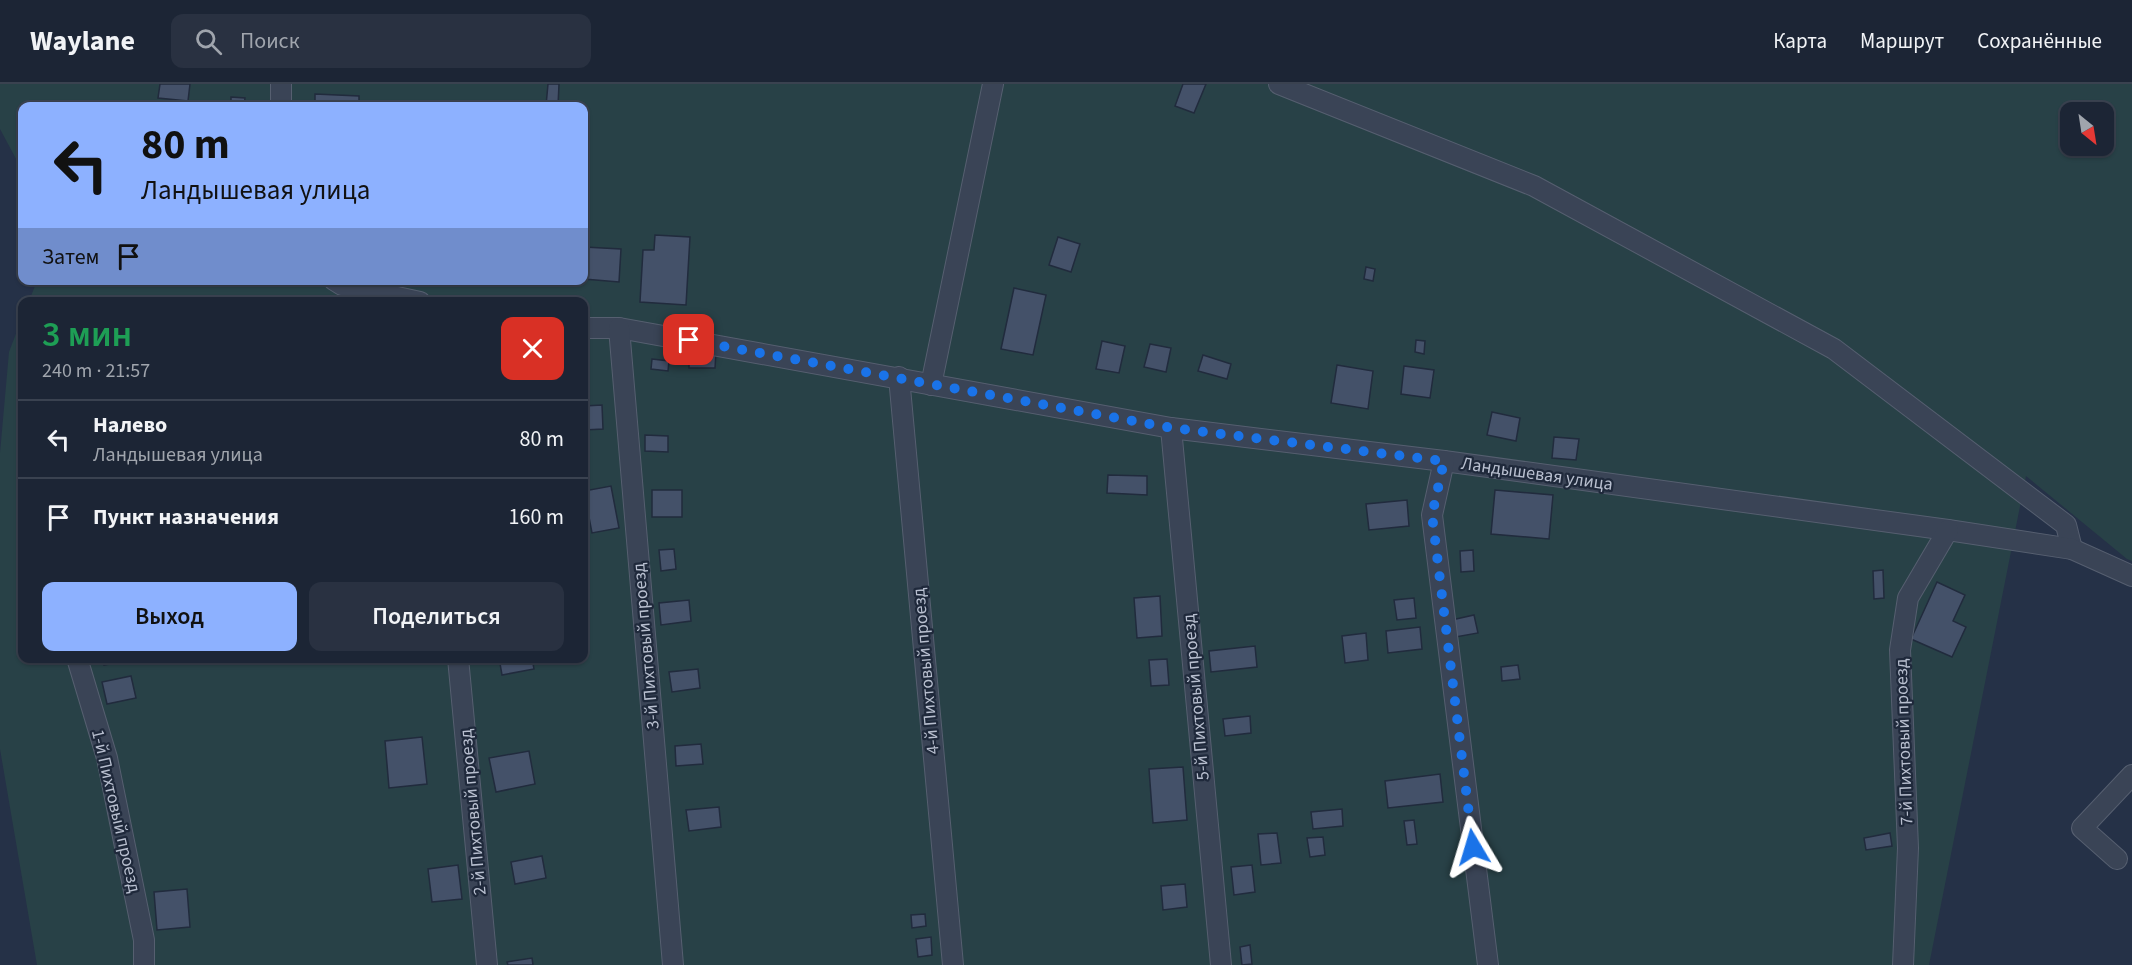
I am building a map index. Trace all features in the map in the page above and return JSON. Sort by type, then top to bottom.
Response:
[{"type":"lane","points":[[281,84],[281,102]]},
{"type":"lane","points":[[931,385],[993,84]]},
{"type":"lane","points":[[1279,84],[1534,186],[1834,349],[2066,525],[2072,549]]},
{"type":"lane","points":[[342,285],[397,297]]},
{"type":"lane","name":"Ландышевая улица","points":[[588,328],[619,328],[1172,428],[1444,461],[2072,549],[2132,576]]},
{"type":"lane","name":"3-й Пихтовый проезд","points":[[619,328],[674,965]]},
{"type":"lane","name":"4-й Пихтовый проезд","points":[[899,377],[953,965]]},
{"type":"lane","name":"5-й Пихтовый проезд","points":[[1172,428],[1221,965]]},
{"type":"lane","points":[[1444,461],[1432,515],[1488,965]]},
{"type":"lane","name":"7-й Пихтовый проезд","points":[[1904,965],[1908,848],[1900,650],[1908,598],[1948,530]]},
{"type":"lane","name":"1-й Пихтовый проезд","points":[[78,663],[107,758],[144,940],[144,965]]},
{"type":"lane","name":"2-й Пихтовый проезд","points":[[458,663],[487,965]]},
{"type":"lane","points":[[2117,859],[2082,828],[2132,775]]},
{"type":"green space","points":[[0,84],[2132,84],[2132,561],[2026,476],[1929,965],[37,965],[0,749],[0,453],[9,352],[18,328],[18,663],[588,663],[588,297],[31,297],[35,285],[588,285],[588,102],[18,102],[18,163],[0,129]]},
{"type":"building","points":[[160,84],[190,84],[188,101],[158,98]]},
{"type":"building","points":[[548,84],[559,84],[558,102],[546,102]]},
{"type":"building","points":[[1183,84],[1206,84],[1194,113],[1175,106]]},
{"type":"building","points":[[315,94],[359,96],[359,102],[315,102]]},
{"type":"building","points":[[231,97],[245,98],[244,102],[231,102]]},
{"type":"building","points":[[655,235],[690,237],[686,305],[640,302],[643,250],[654,250]]},
{"type":"building","points":[[1058,237],[1080,244],[1071,272],[1049,265]]},
{"type":"building","points":[[588,247],[621,249],[619,282],[588,279]]},
{"type":"building","points":[[1366,267],[1375,269],[1373,281],[1364,279]]},
{"type":"building","points":[[1014,288],[1046,295],[1033,355],[1001,349]]},
{"type":"building","points":[[1416,340],[1425,341],[1424,354],[1415,352]]},
{"type":"building","points":[[1102,341],[1125,346],[1119,373],[1096,369]]},
{"type":"building","points":[[1150,344],[1171,348],[1166,372],[1144,367]]},
{"type":"building","points":[[689,350],[716,351],[715,368],[689,368]]},
{"type":"building","points":[[1203,355],[1231,364],[1227,379],[1198,371]]},
{"type":"building","points":[[652,359],[669,361],[668,371],[651,369]]},
{"type":"building","points":[[1337,365],[1373,371],[1368,409],[1331,403]]},
{"type":"building","points":[[1404,366],[1434,370],[1430,398],[1401,394]]},
{"type":"building","points":[[602,405],[603,429],[588,430],[588,406]]},
{"type":"building","points":[[1492,412],[1520,418],[1516,441],[1487,435]]},
{"type":"building","points":[[645,435],[668,436],[668,452],[645,451]]},
{"type":"building","points":[[1554,437],[1579,439],[1576,460],[1552,458]]},
{"type":"building","points":[[1108,475],[1147,476],[1147,495],[1107,493]]},
{"type":"building","points":[[611,486],[619,528],[592,533],[588,512],[588,490]]},
{"type":"building","points":[[652,490],[682,490],[682,517],[652,517]]},
{"type":"building","points":[[1495,490],[1553,495],[1549,539],[1491,534]]},
{"type":"building","points":[[1407,500],[1409,526],[1369,530],[1366,504]]},
{"type":"building","points":[[674,549],[676,569],[661,571],[659,550]]},
{"type":"building","points":[[1473,550],[1474,571],[1461,572],[1460,551]]},
{"type":"building","points":[[1883,570],[1884,598],[1874,599],[1873,571]]},
{"type":"building","points":[[1937,582],[1965,595],[1953,621],[1966,627],[1952,657],[1911,639]]},
{"type":"building","points":[[1160,596],[1162,636],[1137,638],[1134,598]]},
{"type":"building","points":[[1414,598],[1416,618],[1397,620],[1394,600]]},
{"type":"building","points":[[689,600],[691,621],[661,625],[659,603]]},
{"type":"building","points":[[1474,615],[1478,633],[1450,638],[1447,621]]},
{"type":"building","points":[[1420,627],[1422,649],[1388,653],[1386,631]]},
{"type":"building","points":[[1366,633],[1368,660],[1345,663],[1342,636]]},
{"type":"building","points":[[1255,646],[1257,667],[1211,672],[1209,651]]},
{"type":"building","points":[[1167,659],[1169,685],[1151,686],[1149,660]]},
{"type":"building","points":[[500,663],[533,663],[534,669],[502,675]]},
{"type":"building","points":[[1518,665],[1520,679],[1502,681],[1501,667]]},
{"type":"building","points":[[698,669],[700,688],[672,692],[669,672]]},
{"type":"building","points":[[131,676],[136,698],[107,704],[102,682]]},
{"type":"building","points":[[1250,716],[1251,733],[1225,736],[1223,719]]},
{"type":"building","points":[[422,737],[427,784],[389,788],[385,741]]},
{"type":"building","points":[[701,744],[703,764],[676,766],[675,746]]},
{"type":"building","points":[[529,751],[535,784],[496,792],[489,758]]},
{"type":"building","points":[[1183,767],[1187,820],[1153,823],[1149,769]]},
{"type":"building","points":[[1440,774],[1443,802],[1388,808],[1385,781]]},
{"type":"building","points":[[719,807],[721,827],[689,831],[686,810]]},
{"type":"building","points":[[1342,809],[1343,826],[1313,829],[1311,812]]},
{"type":"building","points":[[1414,820],[1417,844],[1407,845],[1404,821]]},
{"type":"building","points":[[1277,833],[1281,863],[1261,865],[1258,834]]},
{"type":"building","points":[[1890,833],[1892,846],[1866,850],[1864,838]]},
{"type":"building","points":[[1323,837],[1325,855],[1310,857],[1307,838]]},
{"type":"building","points":[[542,856],[546,878],[515,884],[511,862]]},
{"type":"building","points":[[458,865],[462,899],[432,902],[428,869]]},
{"type":"building","points":[[1252,865],[1255,892],[1234,895],[1231,867]]},
{"type":"building","points":[[1185,884],[1187,907],[1163,910],[1161,886]]},
{"type":"building","points":[[187,889],[190,927],[157,930],[154,892]]},
{"type":"building","points":[[925,914],[926,926],[912,928],[911,915]]},
{"type":"building","points":[[931,937],[932,955],[918,957],[916,939]]},
{"type":"building","points":[[1250,945],[1252,964],[1242,965],[1240,947]]},
{"type":"building","points":[[532,958],[533,965],[508,965],[507,962]]},
{"type":"route","points":[[689,340],[1172,428],[1444,461],[1432,515],[1473,847]]}]
